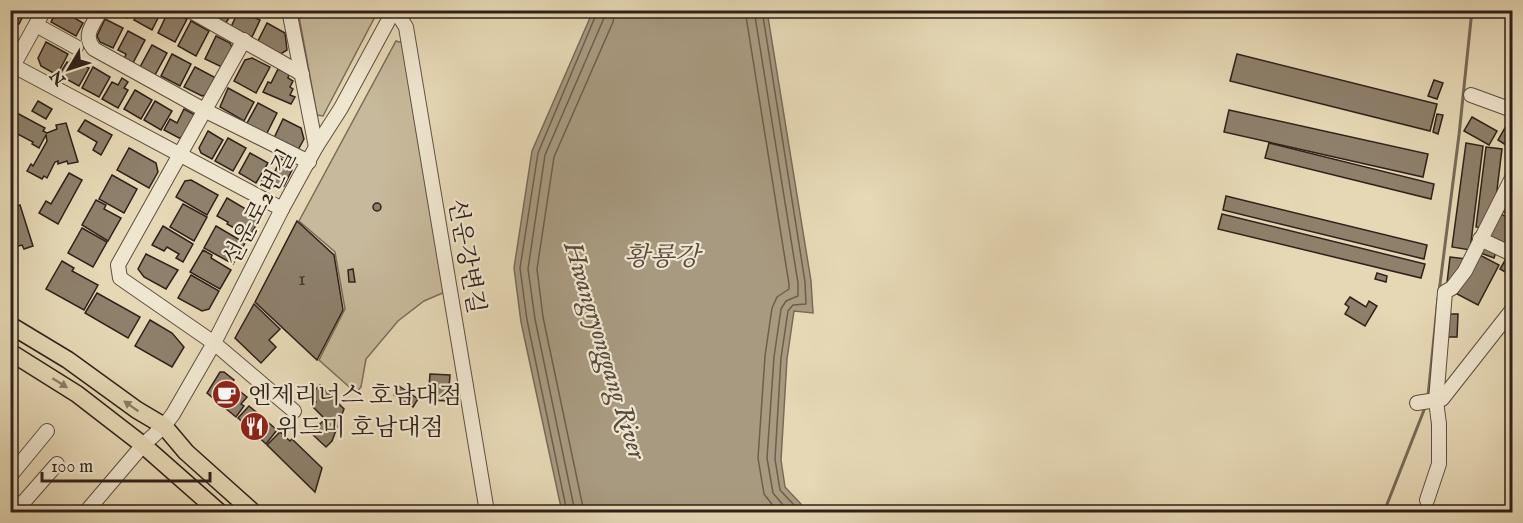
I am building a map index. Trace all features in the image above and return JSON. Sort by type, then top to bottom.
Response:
[{"type":"main road","points":[[10,325],[68,360],[137,410],[164,426],[186,452],[253,513]]},
{"type":"main road","points":[[10,352],[77,394],[142,445],[219,513]]},
{"type":"street","points":[[44,10],[12,65],[282,209]]},
{"type":"street","points":[[101,10],[87,36],[88,43],[94,49],[206,111],[309,162]]},
{"type":"street","points":[[189,10],[302,74]]},
{"type":"street","points":[[289,10],[316,147]]},
{"type":"street","name":"선운로2번길","points":[[86,513],[142,445],[174,414],[214,343],[282,209],[316,147],[341,108],[394,10]]},
{"type":"street","name":"선운강변길","points":[[394,10],[406,27],[487,513]]},
{"type":"street","points":[[36,25],[76,47]]},
{"type":"street","points":[[244,40],[117,270],[120,278],[214,343],[294,411]]},
{"type":"street","points":[[1471,95],[1512,110]]},
{"type":"street","points":[[1427,500],[1440,464],[1439,424],[1427,402],[1445,292],[1458,281],[1512,178]]},
{"type":"street","points":[[1480,239],[1512,254]]},
{"type":"street","points":[[1427,402],[1442,399],[1512,310]]},
{"type":"street","points":[[10,476],[47,431]]},
{"type":"street","points":[[10,504],[13,502],[21,505],[57,464]]},
{"type":"shaded area","points":[[298,11],[378,11],[323,116],[317,115]]},
{"type":"shaded area","points":[[396,41],[403,43],[445,292],[424,301],[398,321],[366,359],[361,387],[356,393],[319,360],[345,309],[335,252],[299,221]]},
{"type":"water","name":"황룡강","points":[[593,11],[767,11],[811,281],[813,313],[794,311],[787,359],[781,460],[785,487],[801,504],[803,512],[562,512],[521,322],[514,268],[532,151]]},
{"type":"building","points":[[10,10],[26,10],[19,24],[10,19]]},
{"type":"building","points":[[57,10],[70,10],[68,14],[83,23],[76,36],[51,22]]},
{"type":"building","points":[[113,10],[131,10],[127,18]]},
{"type":"building","points":[[139,10],[162,10],[152,30],[134,20]]},
{"type":"building","points":[[169,10],[187,19],[175,42],[158,33]]},
{"type":"building","points":[[209,10],[233,10],[225,25],[207,16]]},
{"type":"building","points":[[239,10],[260,20],[252,37],[231,27]]},
{"type":"building","points":[[105,19],[123,28],[113,48],[100,42],[97,36]]},
{"type":"building","points":[[191,21],[209,31],[196,56],[178,46]]},
{"type":"building","points":[[267,23],[285,33],[287,50],[279,55],[257,43]]},
{"type":"building","points":[[128,31],[145,40],[133,63],[124,59],[126,54],[118,50]]},
{"type":"building","points":[[216,36],[230,43],[233,50],[224,68],[205,59]]},
{"type":"building","points":[[46,42],[68,54],[57,75],[41,66],[38,58]]},
{"type":"building","points":[[152,45],[167,53],[155,75],[140,67]]},
{"type":"building","points":[[172,54],[191,64],[180,86],[161,76]]},
{"type":"building","points":[[1237,54],[1437,104],[1430,131],[1230,81]]},
{"type":"building","points":[[252,58],[270,67],[256,93],[234,81],[245,60]]},
{"type":"building","points":[[71,59],[89,68],[79,86],[59,75]]},
{"type":"building","points":[[93,67],[110,77],[99,97],[82,88]]},
{"type":"building","points":[[195,67],[216,78],[208,94],[202,96],[184,87]]},
{"type":"building","points":[[278,69],[289,74],[288,78],[293,81],[290,95],[295,97],[291,104],[263,92]]},
{"type":"building","points":[[122,78],[128,82],[124,88],[128,90],[118,108],[102,99],[112,82],[118,85]]},
{"type":"building","points":[[1434,80],[1443,83],[1437,99],[1428,96]]},
{"type":"building","points":[[228,88],[254,102],[244,121],[220,107]]},
{"type":"building","points":[[135,90],[152,100],[141,119],[124,109]]},
{"type":"building","points":[[38,101],[52,109],[46,119],[32,111]]},
{"type":"building","points":[[155,101],[172,111],[161,130],[144,120]]},
{"type":"building","points":[[258,103],[277,113],[266,135],[246,125]]},
{"type":"building","points":[[184,109],[197,116],[186,136],[179,138],[164,130],[170,119],[177,123]]},
{"type":"building","points":[[1229,110],[1428,154],[1423,177],[1224,132]]},
{"type":"building","points":[[15,112],[45,128],[43,131],[47,133],[57,129],[56,125],[66,123],[78,162],[68,164],[67,161],[58,164],[58,161],[55,162],[47,178],[44,176],[42,179],[27,171],[31,164],[33,166],[47,141],[46,135],[39,148],[32,144],[33,142],[10,130],[10,115],[13,116]]},
{"type":"building","points":[[1437,114],[1443,115],[1438,134],[1433,132]]},
{"type":"building","points":[[1472,117],[1497,131],[1489,145],[1464,131]]},
{"type":"building","points":[[283,119],[301,128],[304,139],[298,150],[274,138]]},
{"type":"building","points":[[85,120],[112,135],[101,155],[93,150],[97,142],[78,131]]},
{"type":"building","points":[[1506,126],[1512,130],[1512,149],[1498,140]]},
{"type":"building","points":[[208,131],[223,140],[212,159],[201,153],[199,148]]},
{"type":"building","points":[[228,138],[246,148],[233,171],[215,161]]},
{"type":"building","points":[[1269,143],[1434,184],[1431,199],[1265,158]]},
{"type":"building","points":[[1466,143],[1483,146],[1470,250],[1452,247]]},
{"type":"building","points":[[1486,147],[1502,149],[1495,206],[1482,228],[1476,227]]},
{"type":"building","points":[[129,148],[156,163],[158,172],[149,188],[117,170]]},
{"type":"building","points":[[250,153],[268,163],[256,183],[239,173]]},
{"type":"building","points":[[281,159],[289,162],[291,165],[289,169],[292,170],[284,186],[271,189],[260,184],[268,170],[274,173]]},
{"type":"building","points":[[69,173],[82,180],[58,224],[39,213],[46,201],[51,204]]},
{"type":"building","points":[[112,175],[137,189],[124,213],[99,199]]},
{"type":"building","points":[[191,180],[218,195],[207,215],[176,197],[185,181]]},
{"type":"building","points":[[1512,190],[1512,217],[1502,211]]},
{"type":"building","points":[[1226,196],[1427,245],[1424,259],[1223,210]]},
{"type":"building","points":[[227,198],[256,215],[258,222],[248,239],[234,231],[236,229],[217,216]]},
{"type":"building","points":[[96,200],[106,205],[104,209],[121,218],[108,241],[82,225]]},
{"type":"building","points":[[377,203],[381,207],[377,211],[373,207]]},
{"type":"building","points":[[183,204],[207,217],[194,241],[170,227]]},
{"type":"building","points":[[20,205],[33,246],[24,249],[22,245],[14,247],[13,244],[10,245],[11,208]]},
{"type":"building","points":[[1500,213],[1512,221],[1512,249],[1488,235]]},
{"type":"building","points":[[1222,214],[1425,264],[1421,278],[1218,229]]},
{"type":"building","points":[[297,221],[334,255],[343,310],[317,360],[255,302]]},
{"type":"building","points":[[163,226],[193,244],[183,262],[176,258],[179,254],[167,247],[164,251],[152,245]]},
{"type":"building","points":[[216,226],[245,243],[233,264],[204,248]]},
{"type":"building","points":[[82,228],[107,242],[93,267],[68,253]]},
{"type":"building","points":[[1480,246],[1496,252],[1494,258],[1478,252]]},
{"type":"building","points":[[203,250],[212,255],[211,258],[231,270],[220,289],[190,272]]},
{"type":"building","points":[[146,254],[178,270],[166,289],[144,277],[138,269]]},
{"type":"building","points":[[1478,254],[1499,265],[1478,305],[1457,294]]},
{"type":"building","points":[[1450,257],[1467,259],[1452,283],[1447,283]]},
{"type":"building","points":[[1507,257],[1512,260],[1512,276],[1500,269]]},
{"type":"building","points":[[62,261],[74,268],[72,271],[98,285],[84,310],[46,289]]},
{"type":"building","points":[[353,269],[355,282],[349,282],[348,270]]},
{"type":"building","points":[[1377,273],[1387,276],[1386,282],[1375,279]]},
{"type":"building","points":[[191,275],[219,291],[209,309],[202,311],[178,298]]},
{"type":"building","points":[[97,293],[140,317],[128,338],[85,313]]},
{"type":"building","points":[[1350,297],[1366,307],[1369,301],[1377,306],[1365,326],[1345,314],[1349,307],[1345,304]]},
{"type":"building","points":[[254,304],[280,329],[269,340],[276,347],[261,363],[235,338]]},
{"type":"building","points":[[1449,314],[1458,314],[1457,337],[1448,337]]},
{"type":"building","points":[[150,320],[172,333],[184,347],[172,367],[135,346]]},
{"type":"building","name":"엔제리너스 호남대점","points":[[220,372],[224,372],[234,380],[231,384],[247,397],[241,404],[244,406],[236,417],[207,393]]},
{"type":"building","points":[[430,374],[450,375],[448,401],[428,400]]},
{"type":"building","points":[[320,385],[344,409],[332,441],[326,447],[311,433],[325,419],[312,406],[316,402],[310,395]]},
{"type":"building","points":[[399,386],[418,399],[413,407],[394,395]]},
{"type":"building","points":[[249,406],[277,430],[266,444],[238,418]]},
{"type":"building","points":[[280,432],[290,441],[292,439],[322,468],[315,492],[267,445]]},
{"type":"building","points":[[1421,506],[1439,512],[1418,512]]},
{"type":"waterway","points":[[1439,292],[1472,10]]},
{"type":"waterway","points":[[1428,396],[1438,298]]},
{"type":"waterway","points":[[1384,512],[1426,405]]},
{"type":"place","name":"엔제리너스 호남대점","points":[[227,395]]},
{"type":"place","name":"위드미 호남대점","points":[[255,427]]},
{"type":"water label","name":"Hwangryonggang River","points":[[606,350]]}]
